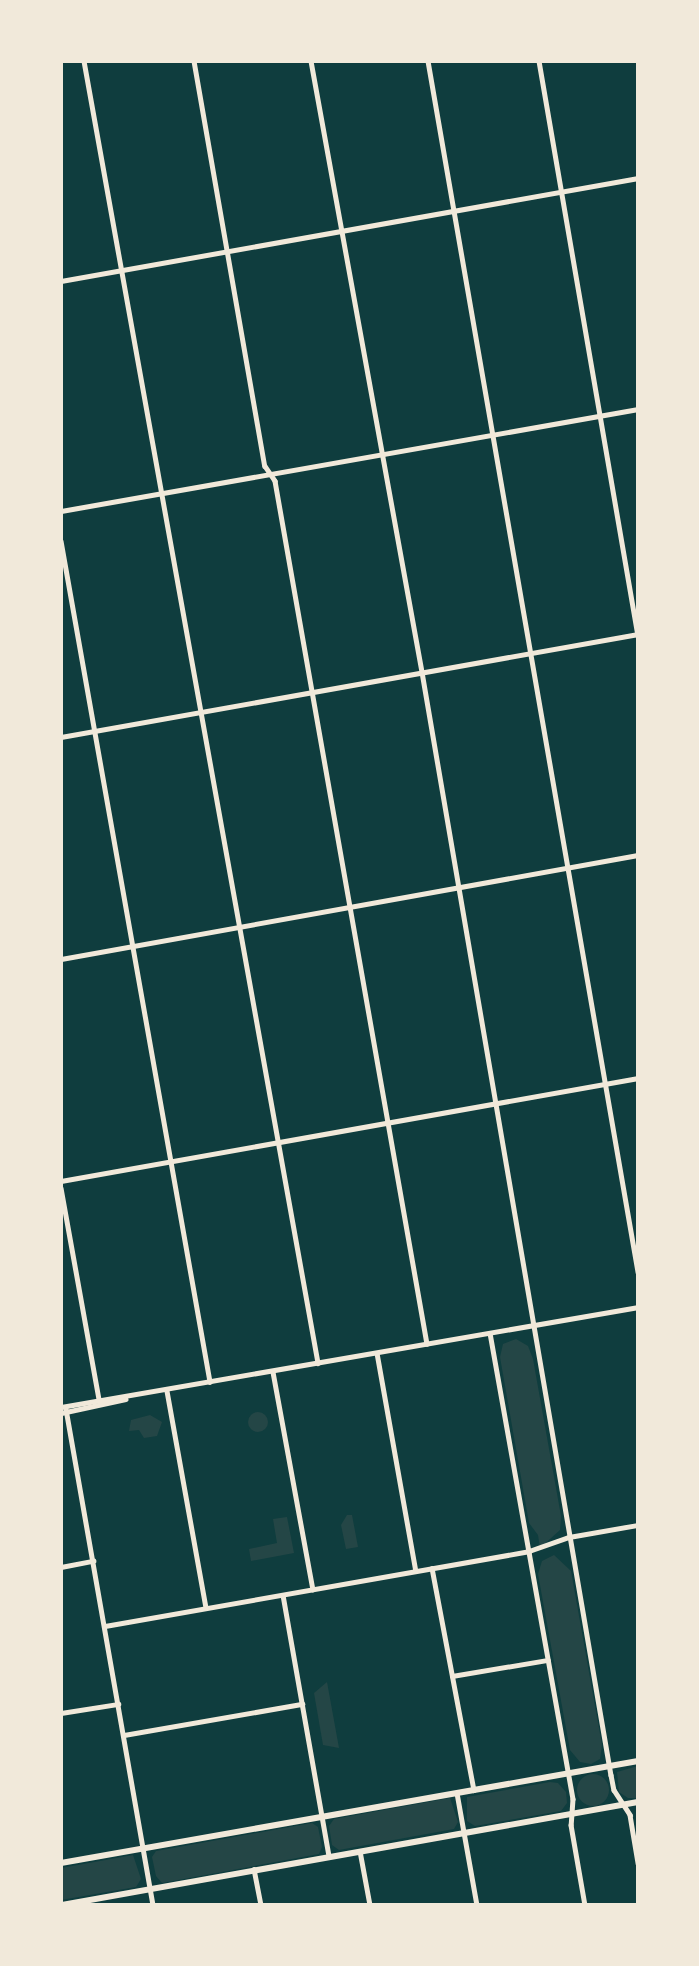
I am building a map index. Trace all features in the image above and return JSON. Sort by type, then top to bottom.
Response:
[{"type":"main road","points":[[61,1863],[638,1761]]},
{"type":"main road","points":[[62,1905],[638,1802]]},
{"type":"street","points":[[84,61],[318,1363]]},
{"type":"street","points":[[194,61],[265,466],[270,474],[313,692],[427,1344]]},
{"type":"street","points":[[311,61],[422,672],[533,1312],[531,1326],[614,1790],[624,1804],[638,1863]]},
{"type":"street","points":[[428,61],[533,653],[567,868],[638,1272]]},
{"type":"street","points":[[61,737],[638,634],[539,61]]},
{"type":"street","points":[[61,281],[638,178]]},
{"type":"street","points":[[61,512],[638,409]]},
{"type":"street","points":[[61,541],[211,1383]]},
{"type":"street","points":[[61,958],[638,855]]},
{"type":"street","points":[[61,1181],[638,1078]]},
{"type":"street","points":[[61,1188],[100,1407]]},
{"type":"street","points":[[64,1410],[99,1399],[133,1397],[638,1307]]},
{"type":"street","points":[[490,1333],[568,1773],[571,1813],[585,1905]]},
{"type":"street","points":[[377,1353],[416,1571]]},
{"type":"street","points":[[273,1372],[313,1590]]},
{"type":"street","points":[[167,1391],[206,1608]]},
{"type":"street","points":[[64,1410],[100,1407],[133,1397]]},
{"type":"street","points":[[64,1410],[105,1626],[153,1905]]},
{"type":"street","points":[[105,1626],[529,1551],[569,1537],[638,1525]]},
{"type":"street","points":[[61,1567],[93,1561]]},
{"type":"street","points":[[432,1568],[474,1790]]},
{"type":"street","points":[[283,1595],[329,1856]]},
{"type":"street","points":[[452,1676],[548,1660]]},
{"type":"street","points":[[61,1713],[118,1703]]},
{"type":"street","points":[[124,1735],[302,1704]]},
{"type":"street","points":[[457,1793],[477,1905]]},
{"type":"street","points":[[360,1851],[370,1905]]},
{"type":"street","points":[[254,1869],[261,1905]]},
{"type":"shaded area","points":[[516,1339],[528,1346],[533,1359],[561,1516],[560,1530],[540,1548],[538,1535],[529,1523],[500,1357],[503,1344]]},
{"type":"shaded area","points":[[258,1412],[265,1415],[268,1422],[265,1429],[258,1432],[251,1429],[248,1422],[251,1415]]},
{"type":"shaded area","points":[[150,1415],[162,1422],[157,1436],[144,1438],[139,1430],[129,1431],[131,1420]]},
{"type":"shaded area","points":[[347,1515],[352,1515],[358,1547],[346,1549],[341,1525]]},
{"type":"shaded area","points":[[287,1517],[294,1553],[251,1561],[249,1549],[277,1543],[273,1519]]},
{"type":"shaded area","points":[[554,1555],[571,1571],[602,1745],[600,1759],[591,1764],[580,1762],[570,1750],[538,1574],[542,1561]]},
{"type":"shaded area","points":[[327,1682],[339,1748],[323,1745],[314,1693]]},
{"type":"shaded area","points":[[638,1766],[638,1798],[628,1798],[619,1792],[617,1772]]},
{"type":"shaded area","points":[[593,1774],[604,1779],[609,1790],[604,1801],[593,1806],[582,1801],[577,1790],[582,1779]]},
{"type":"shaded area","points":[[550,1782],[558,1783],[566,1792],[567,1803],[561,1811],[475,1826],[467,1821],[467,1797]]},
{"type":"shaded area","points":[[450,1798],[458,1822],[454,1829],[339,1850],[332,1845],[329,1826],[334,1819]]},
{"type":"shaded area","points":[[312,1823],[318,1827],[322,1847],[319,1854],[162,1883],[156,1876],[152,1857],[156,1851]]},
{"type":"shaded area","points":[[133,1855],[141,1879],[136,1887],[61,1900],[61,1868]]}]
